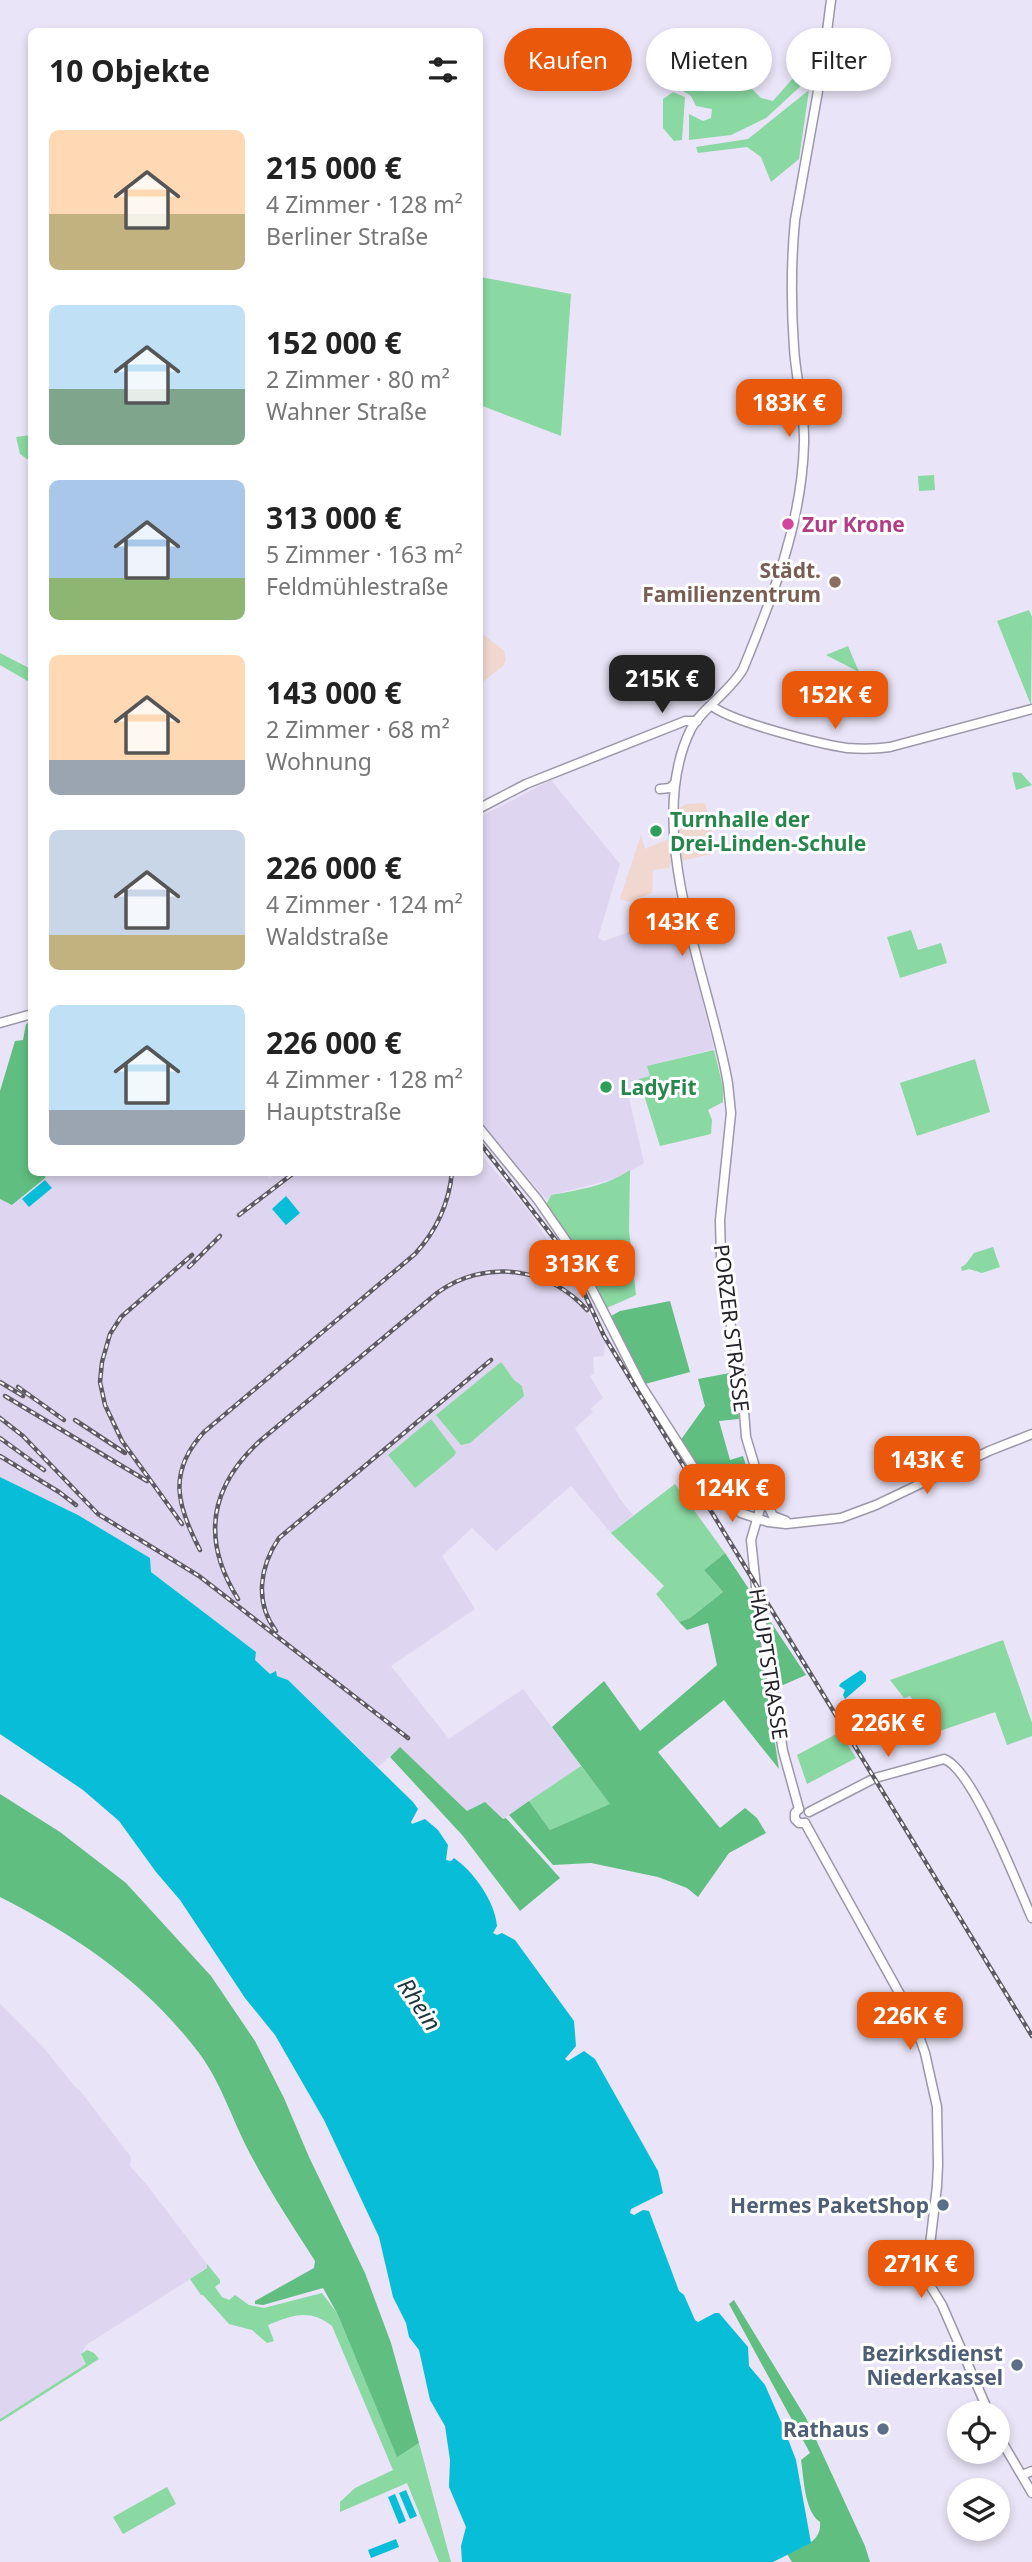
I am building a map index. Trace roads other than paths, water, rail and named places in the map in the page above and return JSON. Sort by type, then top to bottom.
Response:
[{"type":"street","name":"PORZER STRASSE","points":[[757,1519],[763,1494],[746,1437],[742,1385],[725,1289],[720,1241],[731,1113],[730,1096],[676,863],[674,800],[675,783],[686,743],[697,721],[732,685],[743,669],[789,549],[796,515],[804,422],[794,349],[793,243],[831,0]]},
{"type":"street","points":[[712,706],[739,719],[794,735],[839,746],[870,749],[890,747],[1032,709]]},
{"type":"street","points":[[483,806],[526,784],[685,722],[697,721]]},
{"type":"street","points":[[660,789],[670,788],[675,783]]},
{"type":"street","points":[[0,1023],[28,1015]]},
{"type":"street","points":[[483,1133],[538,1200],[564,1237],[642,1387],[709,1489],[732,1508],[757,1519],[778,1524],[829,1521],[876,1505],[989,1451],[1032,1434]]},
{"type":"street","points":[[763,1494],[773,1516],[796,1524]]},
{"type":"street","name":"HAUPTSTRASSE","points":[[757,1519],[751,1540],[756,1587],[783,1751],[799,1809]]},
{"type":"street","points":[[809,1812],[875,1778],[944,1759],[956,1766],[995,1834],[1032,1918]]},
{"type":"street","points":[[804,1808],[809,1812],[809,1819],[805,1823],[799,1823],[795,1819],[794,1813],[799,1809],[804,1808]]},
{"type":"street","points":[[805,1823],[912,2016],[925,2053],[937,2106],[938,2165],[927,2270],[931,2287],[942,2305],[984,2401]]},
{"type":"street","points":[[1010,2455],[1032,2493]]},
{"type":"street","points":[[1022,2475],[1032,2471]]},
{"type":"water","points":[[45,1180],[52,1188],[29,1207],[22,1199]]},
{"type":"water","points":[[286,1196],[300,1213],[286,1225],[272,1209]]},
{"type":"water","name":"Rhein","points":[[0,1477],[78,1515],[150,1558],[151,1572],[256,1652],[255,1660],[270,1674],[276,1671],[277,1676],[288,1680],[413,1802],[418,1809],[412,1824],[425,1819],[438,1830],[448,1845],[446,1860],[451,1861],[454,1858],[488,1897],[497,1926],[493,1933],[502,1933],[515,1940],[574,2021],[576,2046],[565,2059],[568,2061],[584,2051],[595,2059],[658,2171],[663,2193],[631,2209],[630,2213],[634,2215],[643,2210],[649,2211],[679,2291],[684,2295],[695,2320],[698,2322],[719,2313],[748,2347],[749,2366],[765,2385],[796,2460],[811,2543],[773,2562],[462,2562],[461,2546],[466,2527],[449,2487],[450,2460],[445,2426],[430,2400],[419,2350],[409,2337],[406,2323],[393,2297],[379,2237],[324,2120],[275,2035],[245,1998],[180,1900],[119,1821],[83,1790],[0,1734]]},
{"type":"water","points":[[861,1670],[866,1675],[866,1681],[845,1699],[845,1690],[839,1686]]},
{"type":"water","points":[[406,2490],[417,2516],[410,2519],[399,2493]]},
{"type":"water","points":[[395,2494],[406,2521],[399,2524],[388,2497]]},
{"type":"water","points":[[396,2539],[399,2547],[371,2558],[368,2550]]},
{"type":"railway","points":[[483,1147],[557,1242],[574,1271],[604,1336],[1032,2036]]},
{"type":"railway","points":[[239,1215],[290,1176]]},
{"type":"railway","points":[[200,1550],[181,1504],[180,1475],[192,1447],[204,1432],[415,1254],[440,1216],[451,1176]]},
{"type":"railway","points":[[189,1267],[220,1236]]},
{"type":"railway","points":[[182,1524],[122,1441],[105,1405],[100,1382],[102,1362],[110,1334],[121,1317],[192,1255]]},
{"type":"railway","points":[[238,1599],[226,1577],[215,1535],[221,1495],[230,1476],[261,1440],[437,1293],[474,1275],[515,1272],[554,1284],[587,1310]]},
{"type":"railway","points":[[276,1631],[265,1608],[262,1584],[267,1560],[279,1538],[491,1360]]},
{"type":"railway","points":[[0,1382],[23,1396]]},
{"type":"railway","points":[[18,1387],[64,1420]]},
{"type":"railway","points":[[5,1396],[147,1481]]},
{"type":"railway","points":[[0,1418],[23,1436],[98,1514],[199,1576],[408,1738]]},
{"type":"railway","points":[[75,1420],[125,1453]]},
{"type":"railway","points":[[0,1438],[44,1470]]},
{"type":"railway","points":[[0,1456],[76,1505]]},
{"type":"place","name":"Zur Krone","points":[[788,524]]},
{"type":"place","name":"Städt. Familienzentrum","points":[[835,582]]},
{"type":"place","name":"Turnhalle der Drei-Linden-Schule","points":[[656,831]]},
{"type":"place","name":"LadyFit","points":[[606,1087]]},
{"type":"place","name":"Hermes PaketShop","points":[[943,2205]]},
{"type":"place","name":"Bezirksdienst Niederkassel","points":[[1017,2365]]},
{"type":"place","name":"Rathaus","points":[[883,2429]]}]
